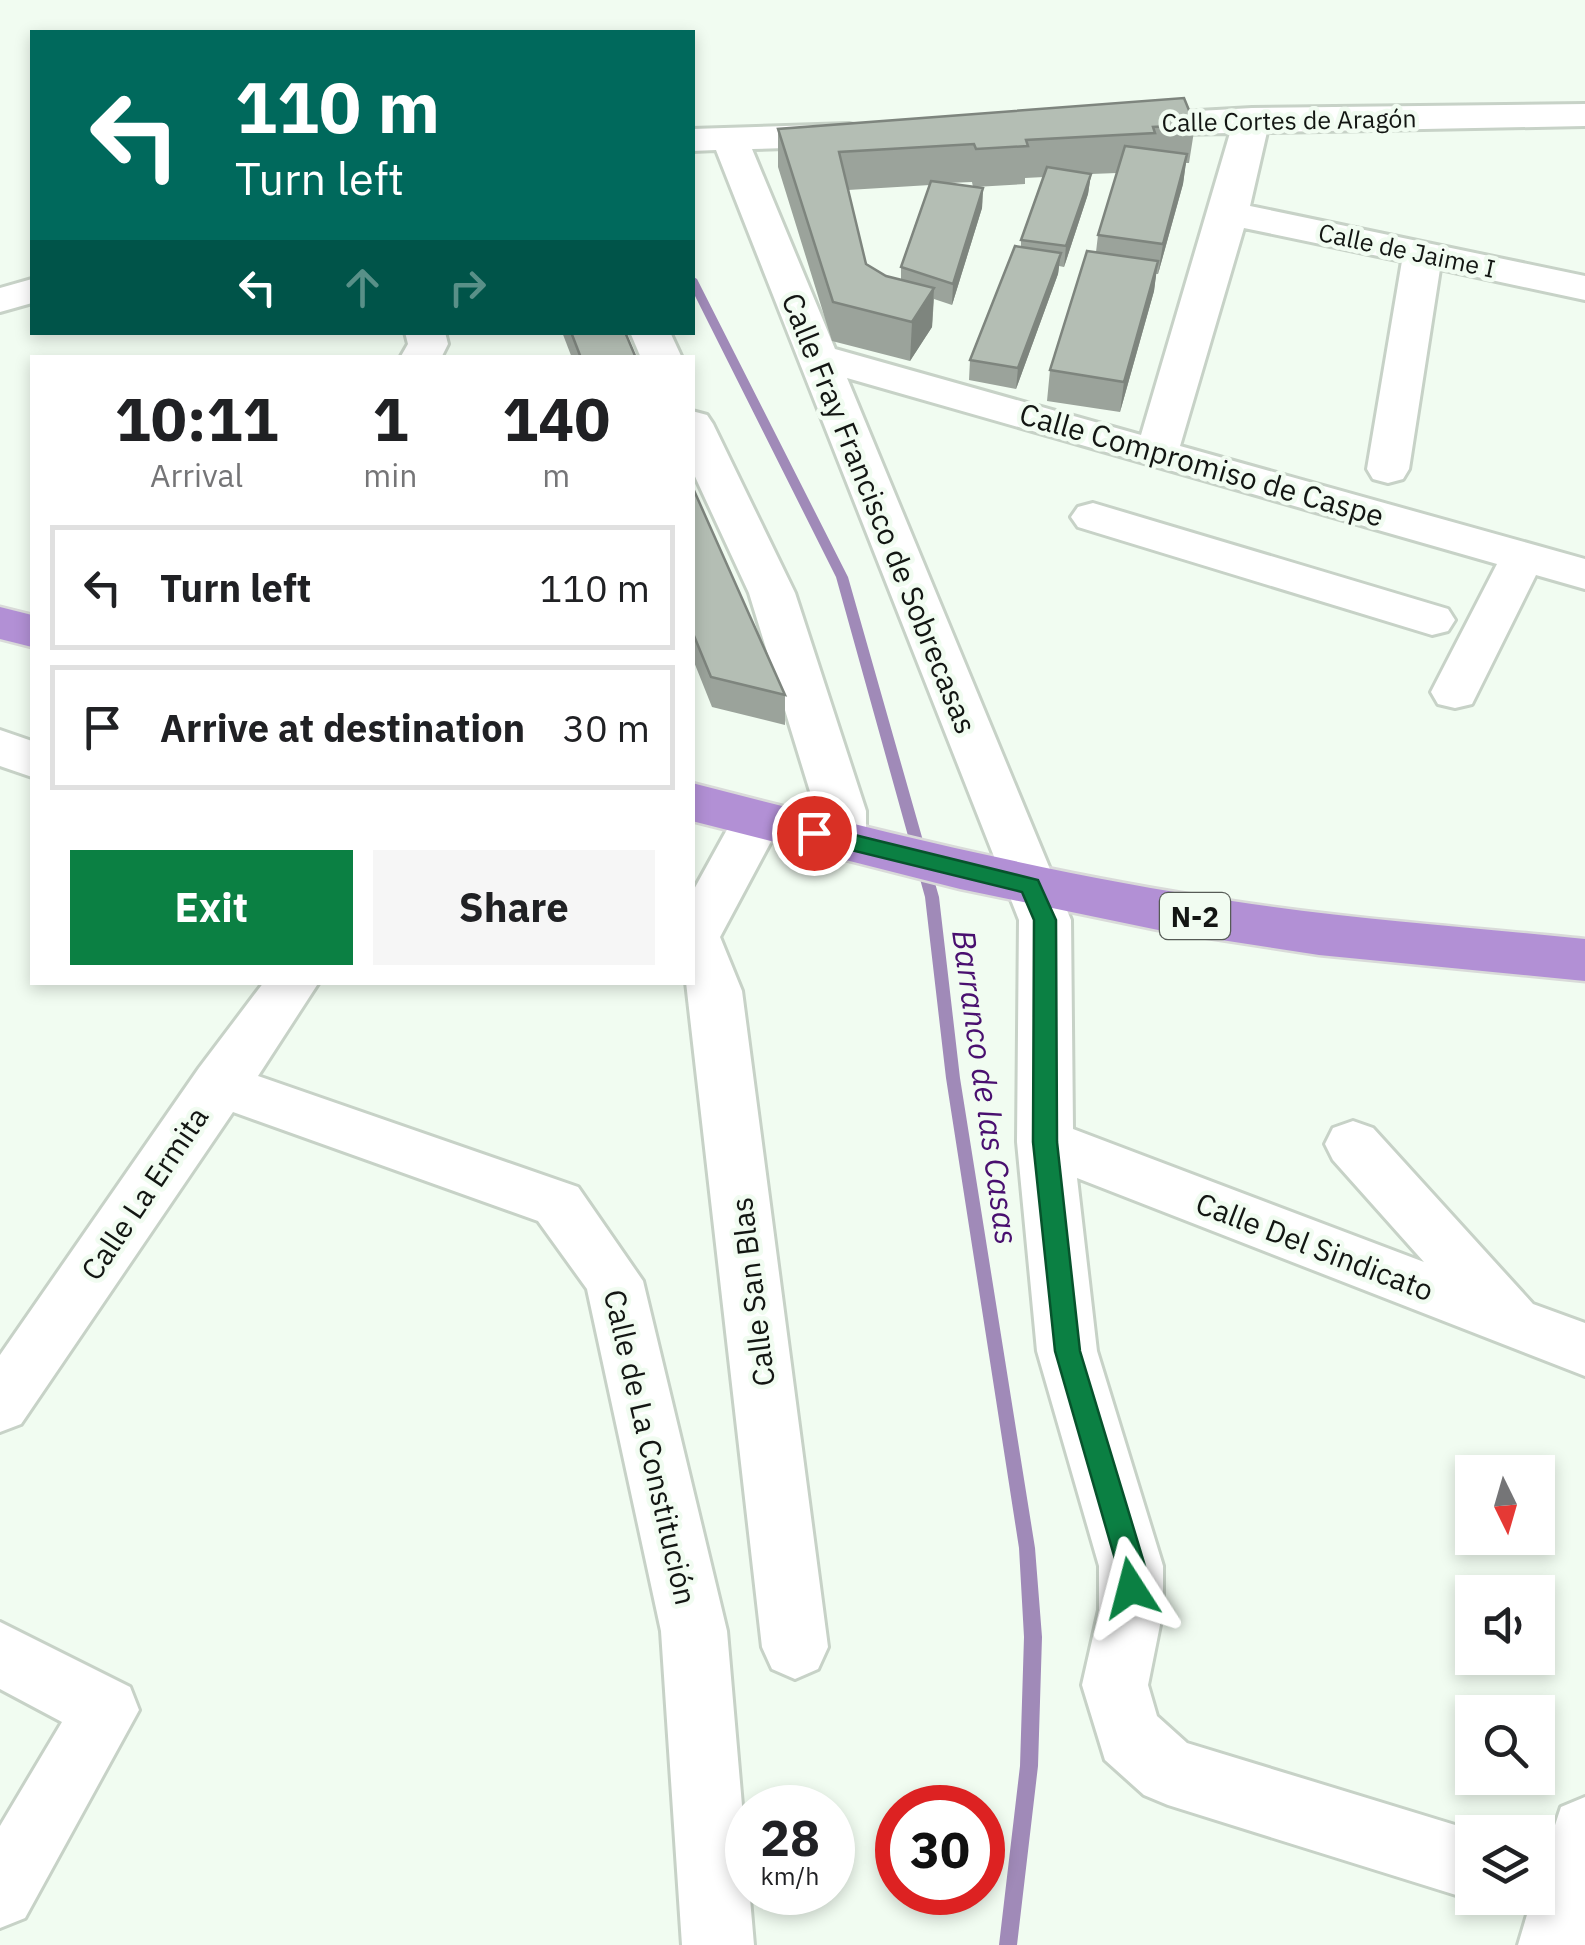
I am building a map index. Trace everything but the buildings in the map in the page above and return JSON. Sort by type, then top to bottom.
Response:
[{"type":"highway","points":[[0,623],[30,631]]},
{"type":"highway","name":"N-2","points":[[695,803],[1008,881],[1235,923],[1585,960]]},
{"type":"street","name":"Calle Cortes de Aragón","points":[[1078,126],[1252,119],[1585,115]]},
{"type":"street","points":[[1158,450],[1229,213],[1252,119]]},
{"type":"street","points":[[711,140],[885,134]]},
{"type":"street","name":"Calle Fray Francisco de Sobrecasas","points":[[711,140],[819,357],[1008,881],[1045,920],[1045,1142],[1068,1351],[1131,1566],[1132,1610],[1115,1684],[1130,1736],[1168,1771],[1455,1860]]},
{"type":"street","name":"Calle de Jaime I","points":[[1229,213],[1585,288]]},
{"type":"street","points":[[1388,469],[1422,251]]},
{"type":"street","points":[[0,300],[30,292]]},
{"type":"street","name":"Calle Compromiso de Caspe","points":[[819,357],[1585,574]]},
{"type":"street","points":[[695,430],[772,593],[841,812],[861,846]]},
{"type":"street","points":[[1277,573],[1312,496]]},
{"type":"street","points":[[1093,517],[1432,620]]},
{"type":"street","points":[[1455,692],[1523,557]]},
{"type":"street","points":[[0,748],[30,759]]},
{"type":"street","points":[[695,939],[758,819]]},
{"type":"street","name":"Calle San Blas","points":[[695,943],[716,991],[795,1647]]},
{"type":"street","name":"Calle La Ermita","points":[[0,1405],[290,985]]},
{"type":"street","name":"Calle de La Constitución","points":[[218,1084],[558,1204],[614,1281],[694,1630],[718,1945]]},
{"type":"street","name":"Calle Del Sindicato","points":[[1045,1142],[1585,1350]]},
{"type":"street","points":[[1353,1144],[1518,1325]]},
{"type":"street","points":[[0,1654],[106,1710],[0,1893]]},
{"type":"waterway","name":"Barranco de las Casas","points":[[695,285],[842,577],[932,897],[953,1078],[1027,1548],[1033,1637],[1029,1766],[1008,1945]]},
{"type":"route","points":[[814,833],[1030,886],[1045,920],[1045,1142],[1068,1351],[1131,1566],[1131,1588]]}]
